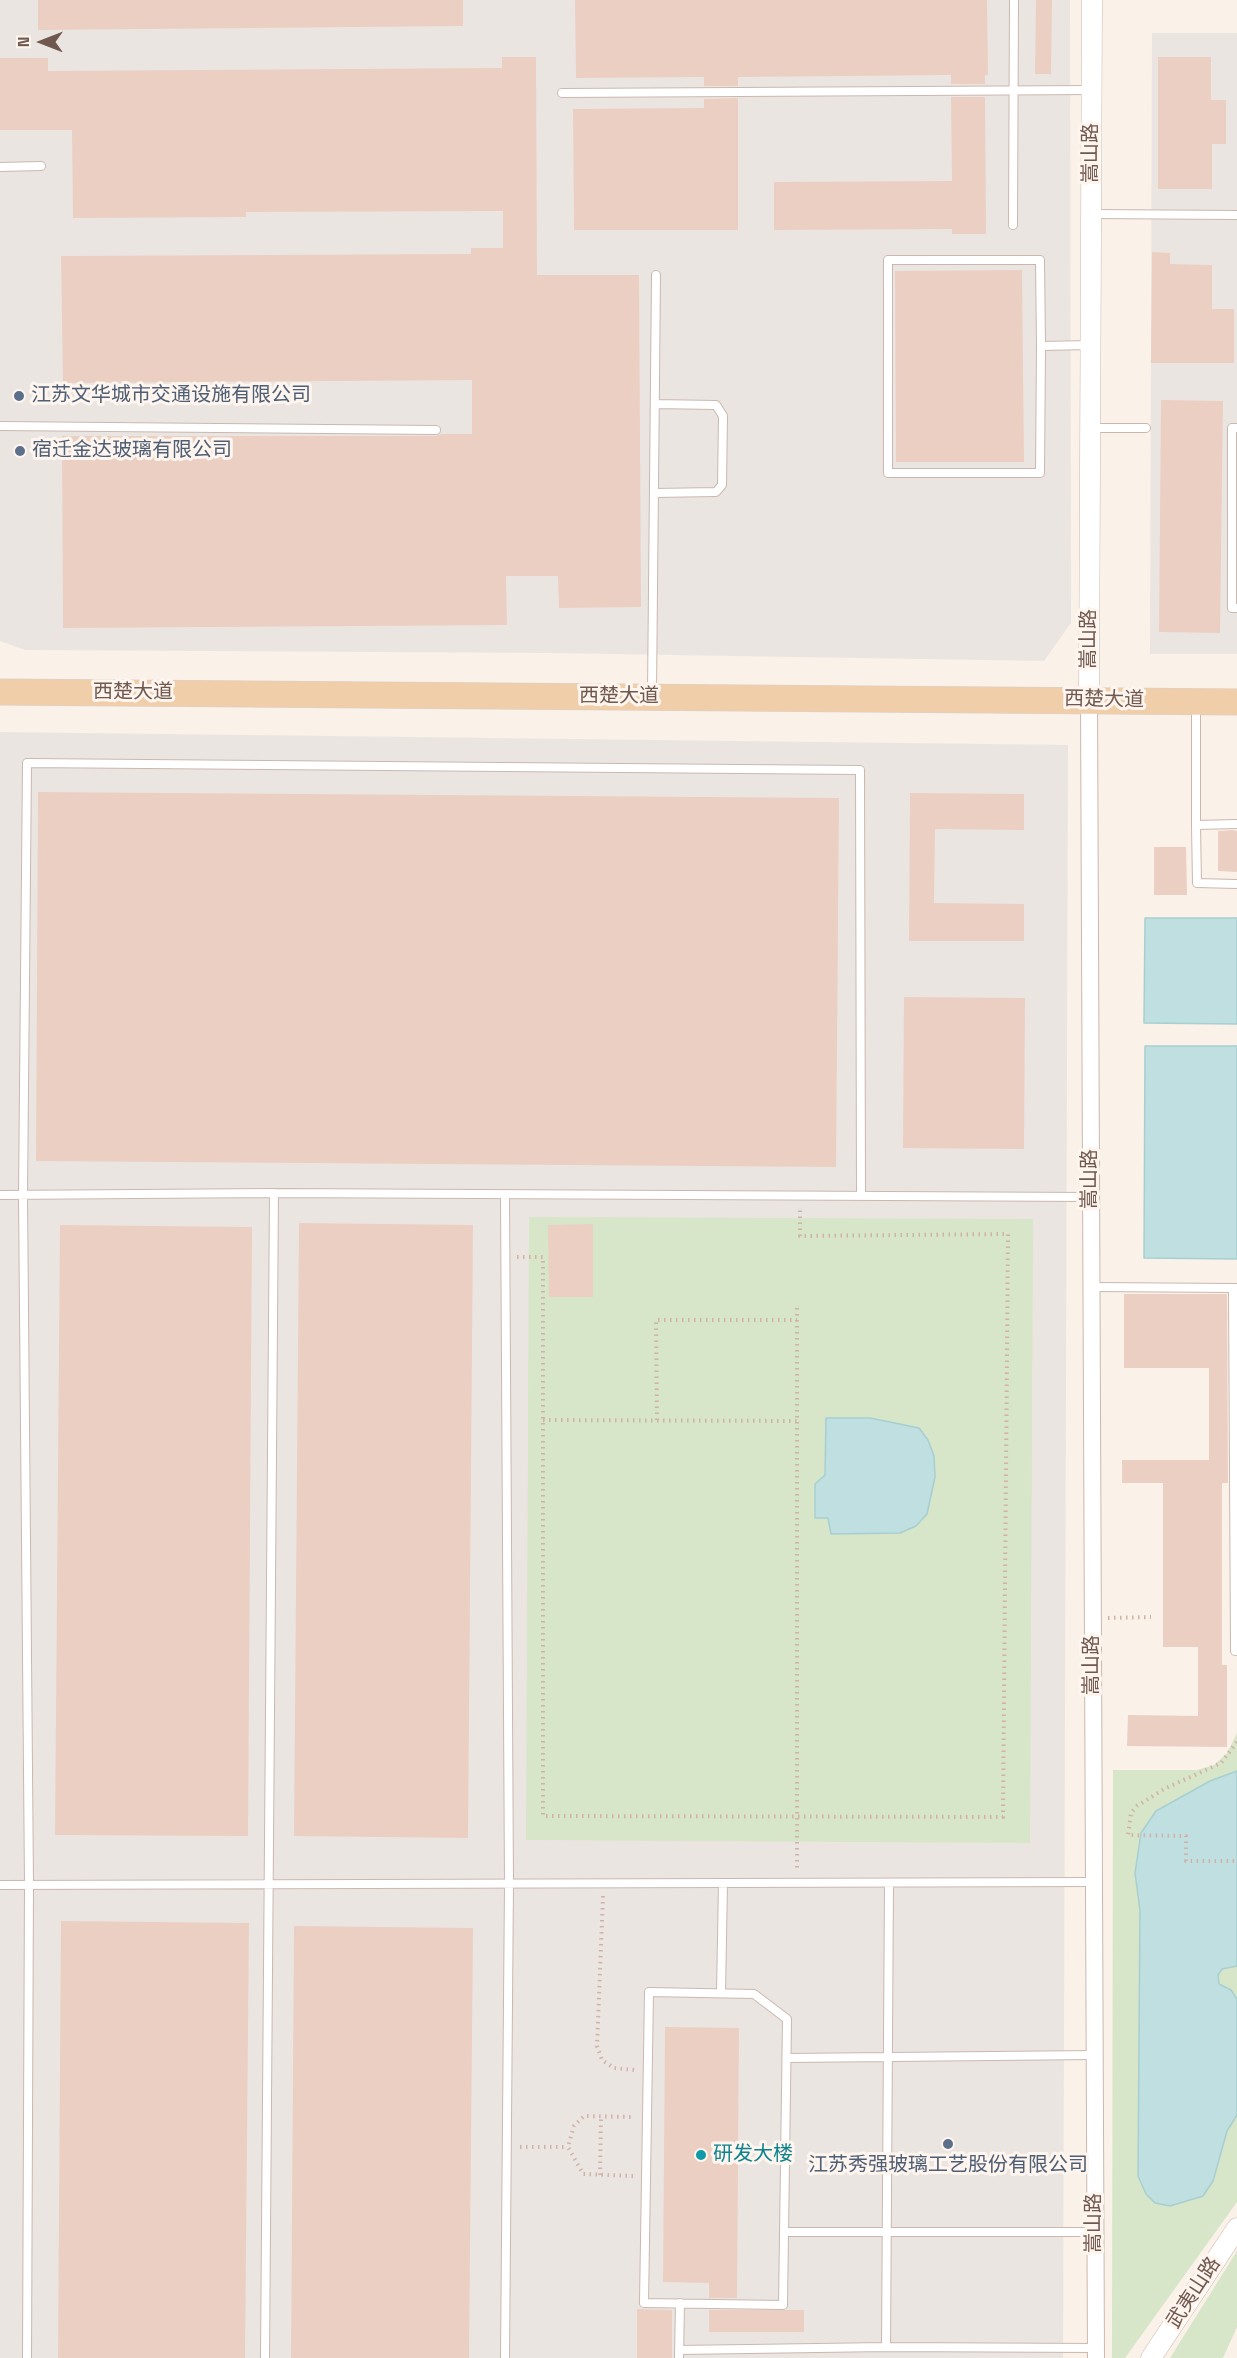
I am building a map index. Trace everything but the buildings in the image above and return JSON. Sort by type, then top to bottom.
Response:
[{"type":"main road","name":"西楚大道","points":[[0,692],[1237,702]]},
{"type":"street","name":"嵩山路","points":[[1092,0],[1089,700],[1096,2353]]},
{"type":"street","name":"武夷山路","points":[[1151,2358],[1237,2228]]},
{"type":"lane","points":[[1013,225],[1014,0]]},
{"type":"lane","points":[[562,93],[1092,90]]},
{"type":"lane","points":[[0,167],[41,166]]},
{"type":"lane","points":[[1092,214],[1237,215]]},
{"type":"lane","points":[[888,260],[1040,260],[1041,346],[1040,473],[888,473],[888,260]]},
{"type":"lane","points":[[652,697],[656,275]]},
{"type":"lane","points":[[1041,346],[1091,345]]},
{"type":"lane","points":[[654,493],[716,492],[722,485],[723,416],[716,405],[655,404]]},
{"type":"lane","points":[[0,426],[436,430]]},
{"type":"lane","points":[[1090,428],[1146,428]]},
{"type":"lane","points":[[1237,429],[1232,428],[1234,512],[1232,608],[1237,608]]},
{"type":"lane","points":[[1196,701],[1197,883],[1237,884]]},
{"type":"lane","points":[[27,2358],[28,1884],[23,1195],[27,763],[860,770],[861,1196]]},
{"type":"lane","points":[[1196,825],[1237,824]]},
{"type":"lane","points":[[0,1195],[274,1193],[1091,1197]]},
{"type":"lane","points":[[265,2358],[274,1193]]},
{"type":"lane","points":[[505,1195],[509,1884],[505,2358]]},
{"type":"lane","points":[[1091,1287],[1235,1288],[1235,1651]]},
{"type":"lane","points":[[0,1885],[1094,1882]]},
{"type":"lane","points":[[721,1993],[723,1883]]},
{"type":"lane","points":[[886,2347],[889,1883]]},
{"type":"lane","points":[[649,1992],[721,1993],[754,1994],[787,2019],[783,2305],[644,2303],[649,1992]]},
{"type":"lane","points":[[787,2058],[1095,2055]]},
{"type":"lane","points":[[784,2232],[1095,2232]]},
{"type":"lane","points":[[680,2303],[679,2354],[886,2347],[994,2347],[1096,2353]]},
{"type":"lane","points":[[994,2347],[997,2358]]},
{"type":"path","points":[[506,1257],[543,1257],[543,1816],[1003,1817],[1008,1234],[800,1236],[800,1196]]},
{"type":"path","points":[[797,1308],[797,1883]]},
{"type":"path","points":[[657,1420],[656,1320],[797,1320]]},
{"type":"path","points":[[543,1420],[797,1421]]},
{"type":"path","points":[[1093,1619],[1151,1617]]},
{"type":"path","points":[[1237,1742],[1221,1763],[1164,1790],[1137,1806],[1131,1813],[1128,1835],[1186,1836],[1186,1861],[1237,1861]]},
{"type":"path","points":[[603,1883],[597,2046],[602,2060],[614,2068],[647,2070]]},
{"type":"path","points":[[646,2176],[583,2174],[568,2147],[574,2126],[584,2116],[647,2117]]},
{"type":"path","points":[[600,2175],[601,2117]]},
{"type":"path","points":[[507,2147],[568,2147]]},
{"type":"shaded area","points":[[0,0],[1070,0],[1071,623],[1044,661],[549,653],[25,650],[0,641]]},
{"type":"shaded area","points":[[1152,33],[1237,33],[1237,654],[1150,654]]},
{"type":"shaded area","points":[[0,732],[1068,745],[1063,2358],[0,2358]]},
{"type":"green space","points":[[529,1217],[1033,1219],[1030,1843],[526,1840]]},
{"type":"green space","points":[[1237,1733],[1237,2202],[1125,2358],[1112,2358],[1113,1770],[1197,1770],[1214,1765],[1227,1753]]},
{"type":"green space","points":[[1237,2251],[1237,2327],[1223,2358],[1170,2358]]},
{"type":"water","points":[[1145,918],[1237,918],[1237,1024],[1144,1023]]},
{"type":"water","points":[[1145,1046],[1237,1046],[1237,1259],[1144,1258]]},
{"type":"water","points":[[826,1418],[870,1418],[919,1428],[928,1440],[934,1456],[935,1477],[927,1514],[916,1526],[900,1533],[831,1534],[828,1518],[815,1518],[815,1484],[825,1475]]},
{"type":"water","points":[[1237,1771],[1237,1966],[1222,1969],[1218,1975],[1219,1984],[1231,1990],[1237,1999],[1237,2115],[1227,2131],[1213,2181],[1203,2196],[1170,2206],[1155,2203],[1146,2194],[1138,2176],[1140,1910],[1135,1873],[1141,1833],[1156,1811],[1210,1781]]},
{"type":"place","name":"江苏文华城市交通设施有限公司","points":[[19,396]]},
{"type":"place","name":"宿迁金达玻璃有限公司","points":[[20,451]]},
{"type":"place","name":"江苏秀强玻璃工艺股份有限公司","points":[[948,2144]]},
{"type":"place","name":"研发大楼","points":[[701,2155]]}]
